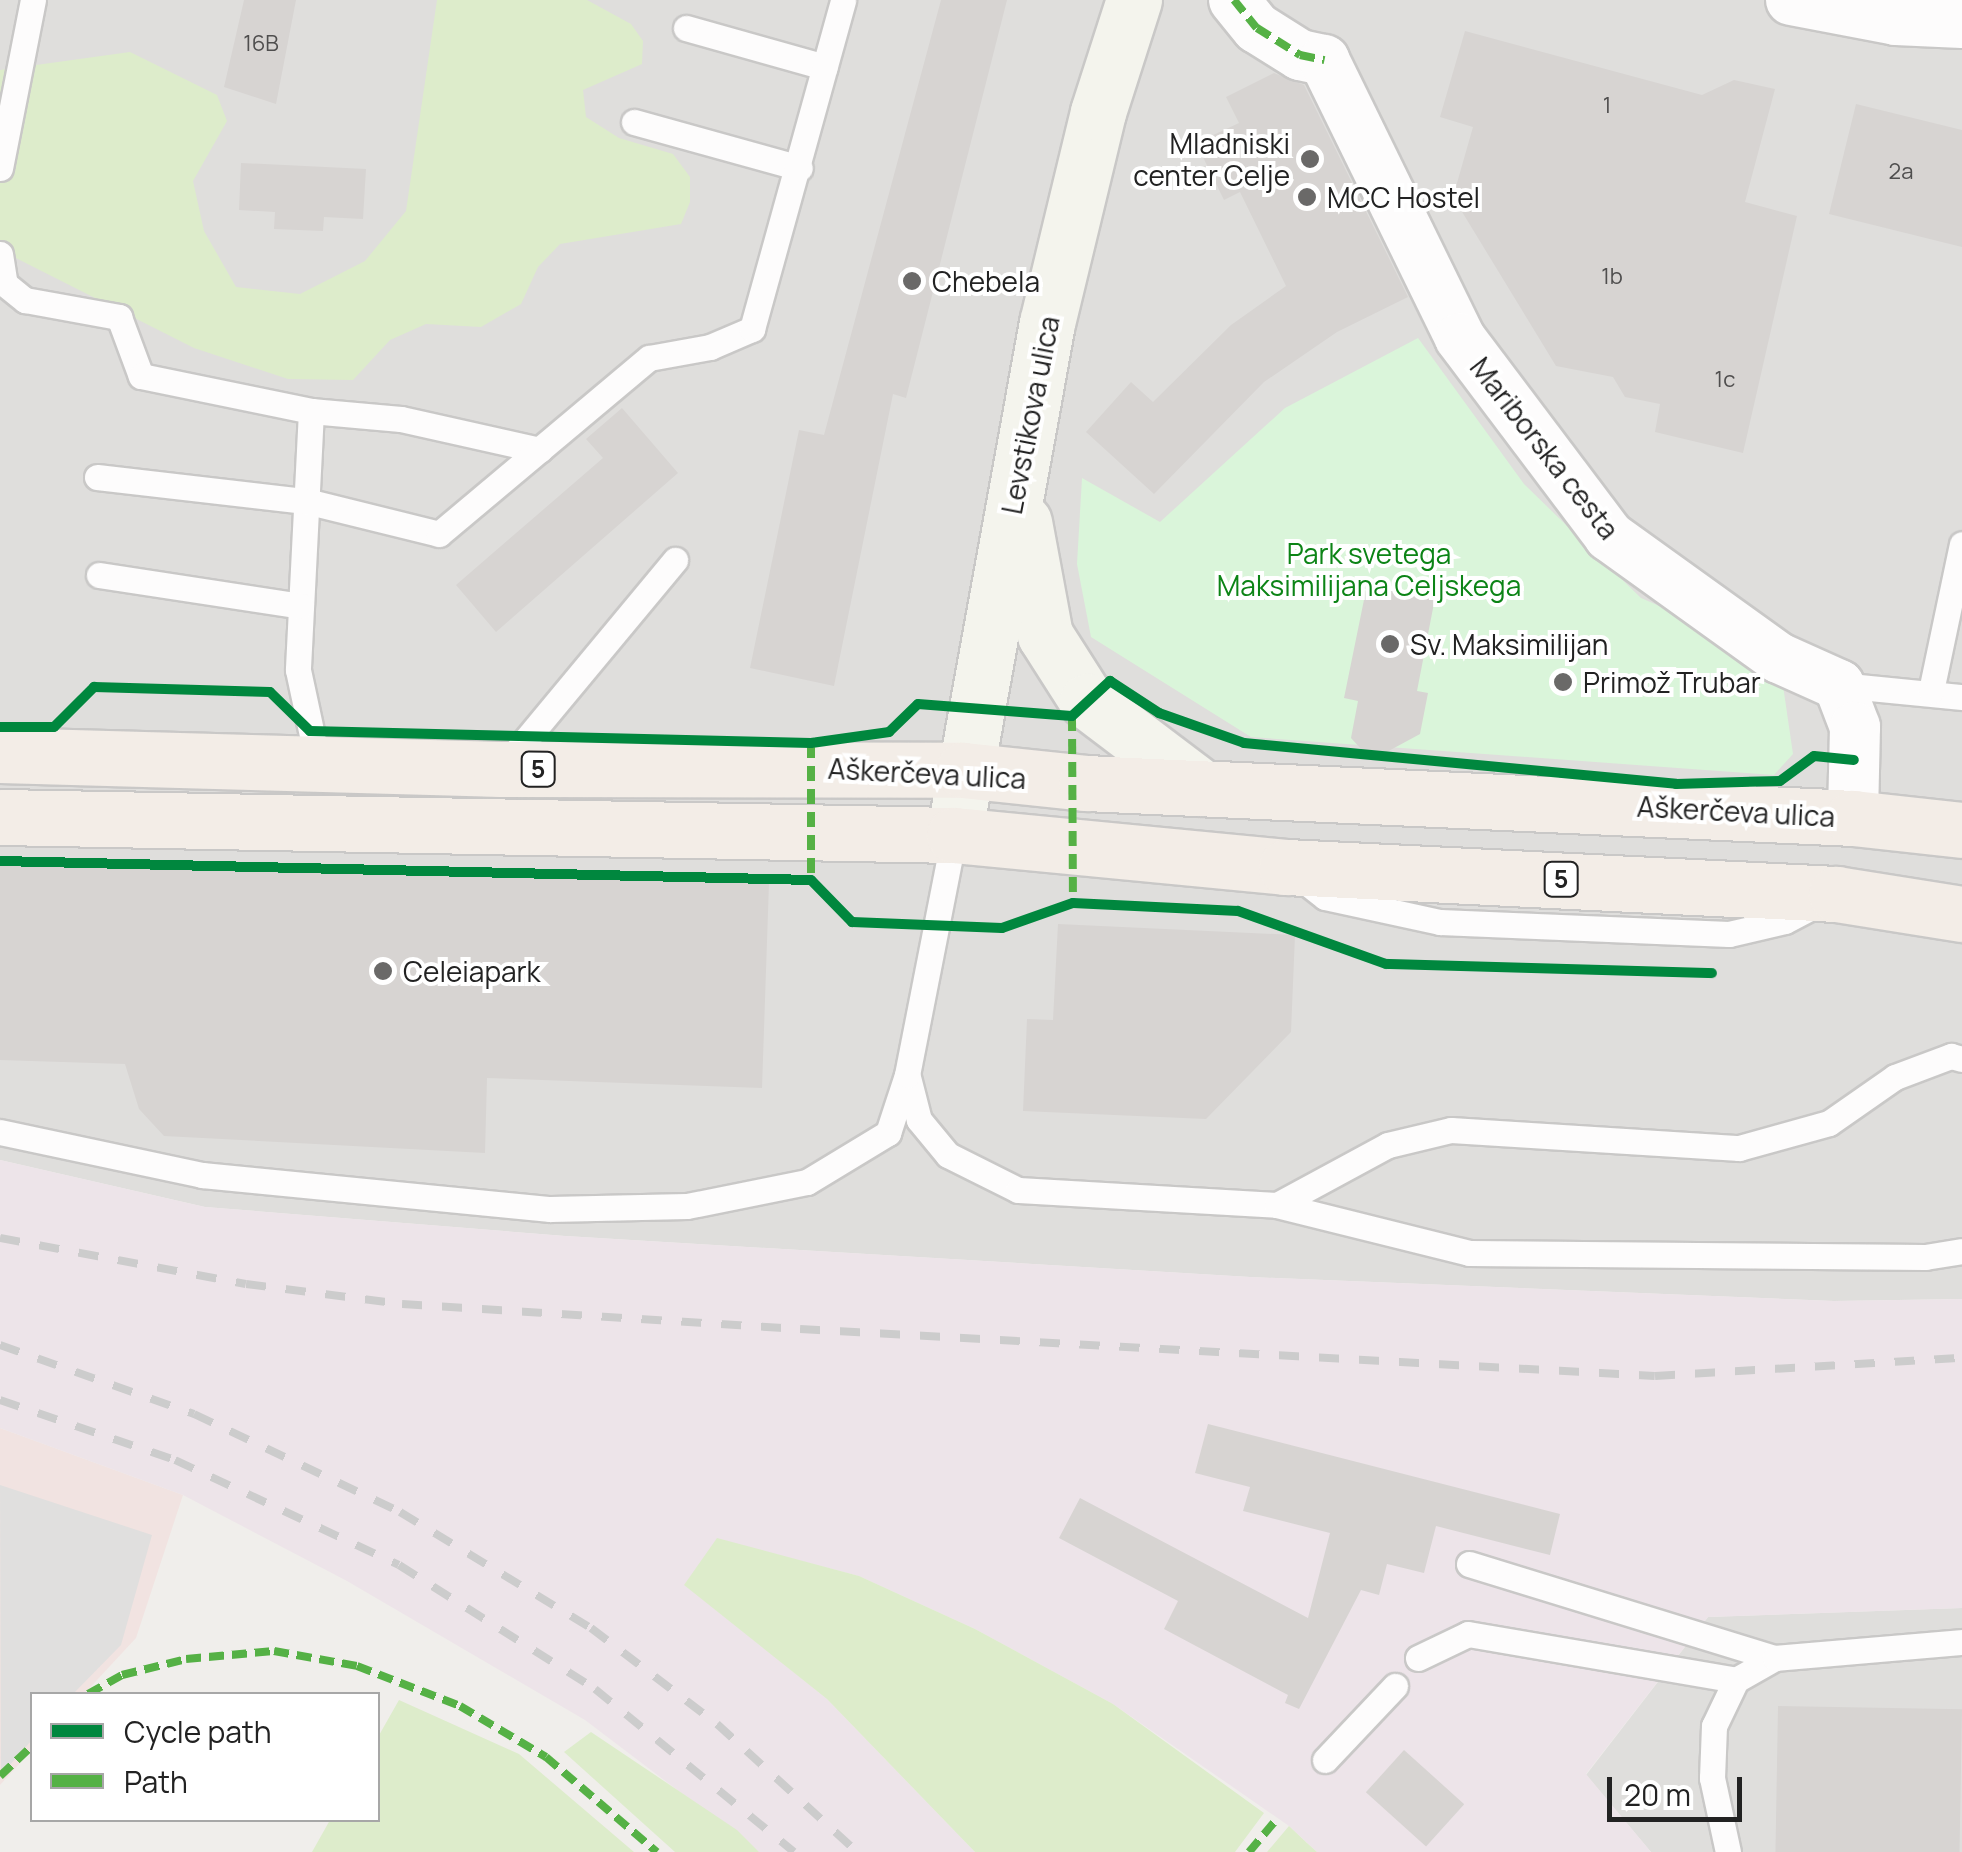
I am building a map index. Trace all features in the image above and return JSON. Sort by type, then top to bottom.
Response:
[{"type":"main road","name":"Aškerčeva ulica","points":[[0,755],[501,769],[962,770],[1202,788],[1852,818]]},
{"type":"main road","name":"5","points":[[0,816],[954,836],[1286,866],[1836,894],[1962,914]]},
{"type":"main road","name":"5","points":[[1852,818],[1962,830]]},
{"type":"street","name":"Levstikova ulica","points":[[954,836],[962,770],[980,709],[1017,480],[1098,112],[1134,0]]},
{"type":"street","name":"Mariborska cesta","points":[[1234,0],[1257,28],[1300,55],[1324,60],[1460,338],[1609,536],[1779,658],[1839,684]]},
{"type":"street","points":[[1791,0],[1896,20],[1962,23]]},
{"type":"street","points":[[1017,480],[1045,635],[1087,701],[1202,788]]},
{"type":"street","points":[[1839,684],[1855,727],[1852,818]]},
{"type":"lane","points":[[0,168],[34,0]]},
{"type":"lane","points":[[97,478],[306,501],[439,534],[649,358],[710,347],[752,328],[800,168],[843,0]]},
{"type":"lane","points":[[686,28],[824,67]]},
{"type":"lane","points":[[634,122],[800,168]]},
{"type":"lane","points":[[0,254],[5,284],[24,300],[119,317],[141,376],[311,411],[401,418],[540,450]]},
{"type":"lane","points":[[311,411],[298,670],[318,763]]},
{"type":"lane","points":[[1931,691],[1962,544]]},
{"type":"lane","points":[[501,769],[676,560]]},
{"type":"lane","points":[[99,575],[301,606]]},
{"type":"lane","points":[[1839,684],[1931,691],[1962,698]]},
{"type":"lane","points":[[0,1132],[202,1175],[550,1209],[688,1206],[762,1195],[850,1162],[888,1133],[907,1075],[954,836]]},
{"type":"lane","points":[[1278,1205],[1388,1145],[1452,1130],[1739,1148],[1829,1123],[1895,1077],[1951,1056],[1962,1059]]},
{"type":"lane","points":[[907,1075],[919,1120],[948,1155],[1018,1190],[1278,1205],[1470,1253],[1925,1258],[1962,1251]]},
{"type":"lane","points":[[1469,1564],[1775,1658],[1962,1642]]},
{"type":"lane","points":[[1418,1658],[1468,1634],[1736,1680]]},
{"type":"lane","points":[[1728,1852],[1712,1778],[1714,1726],[1736,1680],[1775,1658]]},
{"type":"lane","points":[[1325,1760],[1395,1686]]},
{"type":"shaded area","points":[[0,0],[1962,0],[1962,1299],[1834,1301],[1250,1277],[565,1236],[205,1207],[0,1160]]},
{"type":"shaded area","points":[[0,1160],[205,1207],[565,1236],[1250,1277],[1834,1301],[1962,1299],[1962,1608],[1708,1617],[1586,1774],[1651,1852],[1317,1852],[1289,1826],[1113,1704],[975,1629],[859,1576],[717,1539],[685,1585],[827,1699],[975,1852],[759,1852],[585,1720],[347,1581],[183,1495],[0,1428]]},
{"type":"shaded area","points":[[0,1428],[183,1495],[136,1638],[86,1692],[30,1692],[30,1752],[0,1785]]},
{"type":"shaded area","points":[[0,1485],[152,1535],[121,1645],[75,1692],[30,1692],[30,1742],[1,1775]]},
{"type":"shaded area","points":[[1962,1608],[1962,1852],[1651,1852],[1586,1775],[1708,1617]]},
{"type":"green space","points":[[437,0],[587,0],[631,24],[643,41],[642,64],[583,90],[586,117],[619,138],[673,154],[690,177],[690,202],[681,224],[560,244],[538,267],[521,304],[481,327],[426,324],[390,340],[353,380],[288,379],[194,348],[0,250],[0,70],[130,52],[217,95],[227,121],[193,181],[204,231],[236,287],[300,294],[365,261],[406,211]]},
{"type":"green space","name":"Park svetega Maksimilijana Celjskega","points":[[1418,338],[1524,484],[1641,598],[1779,658],[1793,754],[1774,775],[1251,737],[1091,637],[1077,564],[1082,478],[1160,522],[1285,408]]},
{"type":"green space","points":[[717,1538],[859,1576],[975,1629],[1113,1704],[1264,1813],[1235,1852],[975,1852],[827,1699],[684,1585]]},
{"type":"green space","points":[[399,1700],[519,1754],[634,1852],[312,1852],[329,1822],[380,1822],[380,1733]]},
{"type":"green space","points":[[591,1732],[737,1830],[759,1852],[675,1852],[564,1752]]},
{"type":"green space","points":[[1289,1826],[1307,1843],[1317,1852],[1267,1852]]},
{"type":"building","points":[[244,0],[296,0],[276,104],[224,87]]},
{"type":"building","points":[[941,0],[1007,0],[906,398],[893,394],[834,686],[750,668],[799,430],[824,435]]},
{"type":"building","points":[[1465,31],[1702,95],[1734,80],[1775,89],[1745,202],[1797,216],[1743,453],[1655,432],[1660,404],[1625,397],[1613,377],[1556,366],[1453,197],[1473,127],[1440,117]]},
{"type":"building","points":[[1274,73],[1304,85],[1408,297],[1337,332],[1264,382],[1154,494],[1086,432],[1131,382],[1153,402],[1231,325],[1286,286],[1240,192],[1224,200],[1196,143],[1239,123],[1226,97]]},
{"type":"building","points":[[1856,104],[1962,130],[1962,247],[1829,214]]},
{"type":"building","points":[[241,163],[366,169],[363,219],[324,217],[323,231],[274,229],[275,212],[239,210]]},
{"type":"building","points":[[622,408],[678,473],[496,632],[456,585],[603,458],[586,439]]},
{"type":"building","name":"Sv. Maksimilijan","points":[[1367,585],[1435,598],[1417,691],[1428,693],[1420,734],[1383,754],[1362,750],[1351,738],[1358,701],[1344,698]]},
{"type":"building","name":"Celeiapark","points":[[0,864],[769,883],[762,1088],[487,1078],[485,1153],[164,1136],[139,1109],[125,1064],[0,1060]]},
{"type":"building","points":[[1058,924],[1295,935],[1291,1032],[1206,1119],[1023,1111],[1027,1019],[1053,1020]]},
{"type":"building","points":[[1208,1424],[1560,1514],[1550,1555],[1436,1526],[1424,1573],[1387,1564],[1379,1595],[1361,1590],[1299,1709],[1285,1703],[1288,1695],[1164,1629],[1178,1601],[1059,1538],[1080,1498],[1308,1618],[1330,1533],[1243,1511],[1250,1487],[1195,1473]]},
{"type":"building","points":[[1778,1706],[1962,1709],[1959,1852],[1775,1852]]},
{"type":"building","points":[[1404,1750],[1464,1804],[1426,1847],[1366,1792]]},
{"type":"railway","points":[[0,1238],[246,1284],[402,1304],[800,1329],[1655,1376],[1962,1358]]},
{"type":"railway","points":[[0,1345],[194,1414],[400,1512],[591,1628],[717,1724],[857,1852]]},
{"type":"railway","points":[[0,1400],[175,1460],[399,1565],[595,1689],[794,1852]]},
{"type":"marked path","points":[[1234,0],[1257,28],[1300,55],[1324,60]]},
{"type":"marked path","points":[[1072,716],[1073,903]]},
{"type":"marked path","points":[[811,743],[811,880]]},
{"type":"marked path","points":[[92,1692],[122,1675],[186,1659],[274,1651],[357,1666],[460,1706],[546,1757],[657,1852]]},
{"type":"marked path","points":[[0,1776],[30,1748]]},
{"type":"marked path","points":[[1249,1852],[1276,1820]]},
{"type":"cycle path","points":[[0,727],[54,727],[94,687],[270,692],[310,731],[811,743],[889,732],[918,704],[1072,716],[1110,681],[1159,713],[1244,743],[1676,784],[1780,781],[1814,756],[1854,760]]},
{"type":"cycle path","points":[[0,861],[811,880],[852,922],[1002,928],[1073,903],[1238,911],[1386,964],[1712,973]]},
{"type":"place","name":"Mladniski center Celje","points":[[1310,159]]},
{"type":"place","name":"MCC Hostel","points":[[1307,197]]},
{"type":"place","name":"Chebela","points":[[912,281]]},
{"type":"place","name":"Sv. Maksimilijan","points":[[1390,644]]},
{"type":"place","name":"Primož Trubar","points":[[1563,682]]},
{"type":"place","name":"Celeiapark","points":[[383,971]]}]
